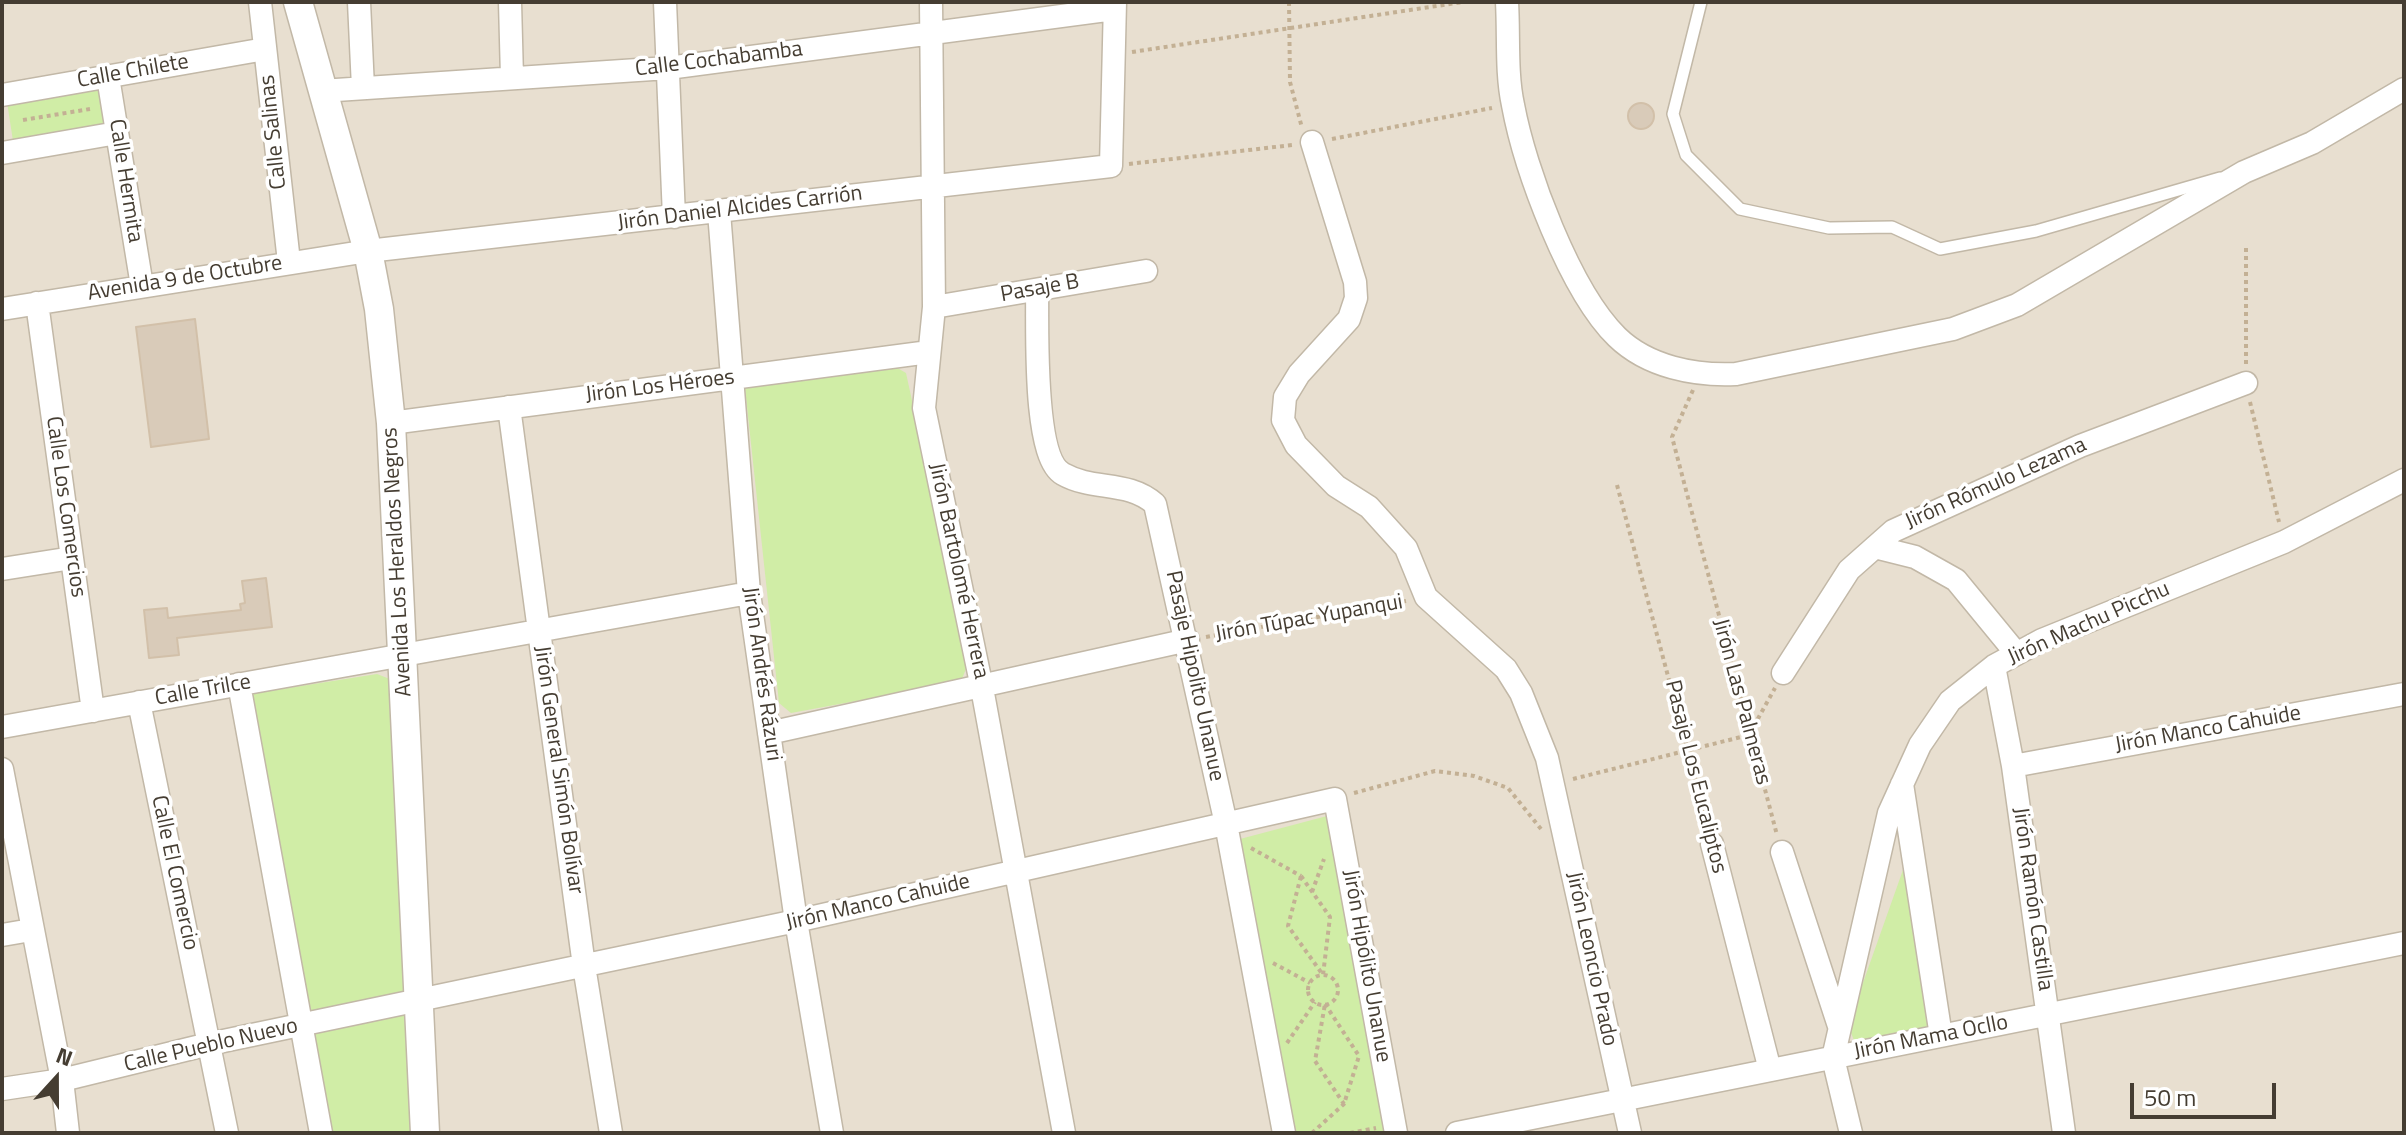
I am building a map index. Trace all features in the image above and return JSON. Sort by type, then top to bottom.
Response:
[{"type":"street","name":"Calle Salinas","points":[[260,2],[289,262]]},
{"type":"street","name":"Avenida Los Heraldos Negros","points":[[298,2],[368,251],[379,309],[391,423],[425,1133]]},
{"type":"street","points":[[359,2],[363,88]]},
{"type":"street","points":[[510,2],[512,78]]},
{"type":"street","points":[[665,2],[674,217]]},
{"type":"street","name":"Jirón Bartolomé Herrera","points":[[931,2],[934,307],[924,408],[982,688],[1064,1133]]},
{"type":"street","points":[[1507,2],[1512,104],[1534,177],[1582,290],[1618,338],[1656,361],[1699,375],[1736,374],[1953,329],[2017,305],[2244,172],[2312,143],[2404,89]]},
{"type":"street","name":"Calle Cochabamba","points":[[321,91],[668,68],[1114,5]]},
{"type":"street","points":[[1114,5],[1114,54]]},
{"type":"street","name":"Calle Chilete","points":[[10,93],[265,49]]},
{"type":"street","name":"Jirón Daniel Alcides Carrión","points":[[368,251],[1111,166],[1114,54]]},
{"type":"street","name":"Calle Hermita","points":[[108,77],[142,286]]},
{"type":"street","points":[[3,149],[28,148],[117,133]]},
{"type":"street","points":[[1312,142],[1355,282],[1356,298],[1349,319],[1299,374],[1285,397],[1283,420],[1296,445],[1336,486],[1369,507],[1406,548],[1426,597]]},
{"type":"street","name":"Jirón Andrés Rázuri","points":[[719,212],[749,593],[796,921],[832,1133]]},
{"type":"street","name":"Avenida 9 de Octubre","points":[[2,309],[368,251]]},
{"type":"street","name":"Pasaje B","points":[[934,307],[1146,271]]},
{"type":"street","name":"Pasaje Hipolito Unanue","points":[[1037,290],[1039,386],[1048,454],[1053,466],[1064,475],[1142,492],[1155,504],[1188,640],[1226,824],[1284,1133]]},
{"type":"street","name":"Calle Los Comercios","points":[[37,303],[93,711]]},
{"type":"street","name":"Jirón Los Héroes","points":[[391,423],[929,352]]},
{"type":"street","name":"Jirón Rómulo Lezama","points":[[1783,673],[1849,570],[1893,531],[1968,494],[2080,446],[2246,383]]},
{"type":"street","name":"Jirón General Simón Bolívar","points":[[509,407],[584,966],[611,1133]]},
{"type":"street","name":"Jirón Machu Picchu","points":[[1833,1058],[1889,813],[1920,745],[1950,701],[1994,666],[2016,653],[2284,542],[2404,480]]},
{"type":"street","points":[[1875,547],[1915,557],[1956,580],[2016,653]]},
{"type":"street","points":[[2,569],[72,558]]},
{"type":"street","name":"Calle Trilce","points":[[2,727],[749,593]]},
{"type":"street","name":"Jirón Leoncio Prado","points":[[1426,597],[1506,669],[1521,693],[1547,758],[1630,1133]]},
{"type":"street","name":"Jirón Túpac Yupanqui","points":[[769,733],[1188,640]]},
{"type":"street","name":"Jirón Ramón Castilla","points":[[1994,666],[2013,766],[2064,1133]]},
{"type":"street","points":[[239,684],[321,1133]]},
{"type":"street","name":"Jirón Manco Cahuide","points":[[2013,766],[2404,694]]},
{"type":"street","name":"Calle El Comercio","points":[[139,702],[227,1133]]},
{"type":"street","points":[[2,769],[12,883],[31,930],[62,1080],[68,1133]]},
{"type":"street","points":[[1902,784],[1941,1036]]},
{"type":"street","name":"Jirón Manco Cahuide","points":[[419,1001],[796,921],[1335,799]]},
{"type":"street","name":"Jirón Hipólito Unanue","points":[[1335,799],[1388,1130]]},
{"type":"street","name":"Pasaje Los Eucaliptos","points":[[1712,844],[1770,1070]]},
{"type":"street","points":[[1782,852],[1840,1029]]},
{"type":"street","points":[[2,935],[31,930]]},
{"type":"street","name":"Jirón Mama Ocllo","points":[[1457,1133],[2404,943]]},
{"type":"street","name":"Calle Pueblo Nuevo","points":[[2,1089],[62,1080],[209,1044],[419,1001]]},
{"type":"street","points":[[1833,1058],[1851,1133]]},
{"type":"lane","points":[[1701,2],[1673,114],[1686,155],[1740,209],[1829,228],[1892,227],[1940,249],[2036,231],[2171,190],[2244,172]]},
{"type":"path","points":[[1289,2],[1290,82],[1304,136],[1312,142]]},
{"type":"path","points":[[1114,54],[1463,2]]},
{"type":"path","points":[[10,93],[23,120],[28,148]]},
{"type":"path","points":[[23,120],[90,109]]},
{"type":"path","name":"Jirón Las Palmeras","points":[[1699,375],[1672,437],[1782,852]]},
{"type":"path","name":"Pasaje Los Eucaliptos","points":[[1617,485],[1712,844]]},
{"type":"path","name":"Jirón Túpac Yupanqui","points":[[1188,640],[1426,597]]},
{"type":"path","points":[[1553,784],[1749,735],[1783,673]]},
{"type":"path","points":[[1335,799],[1435,771],[1474,776],[1508,788],[1547,836]]},
{"type":"path","points":[[1247,846],[1301,876],[1330,917],[1323,975]]},
{"type":"path","points":[[1312,892],[1327,849],[1330,864]]},
{"type":"path","points":[[1301,876],[1288,926],[1323,975],[1335,981],[1338,991],[1334,1000],[1325,1004],[1315,1002],[1309,995],[1310,983]]},
{"type":"path","points":[[1270,962],[1310,983]]},
{"type":"path","points":[[1310,983],[1323,975]]},
{"type":"path","points":[[1287,1043],[1315,1002]]},
{"type":"path","points":[[1312,1133],[1344,1104],[1359,1056],[1325,1004]]},
{"type":"path","points":[[1325,1004],[1315,1061],[1344,1104]]},
{"type":"path","points":[[1350,1133],[1388,1130]]},
{"type":"shaded area","points":[[2,2],[2404,2],[2404,1133],[2,1133]]},
{"type":"green space","points":[[98,87],[104,126],[13,141],[7,102]]},
{"type":"green space","points":[[894,366],[906,373],[969,661],[962,679],[954,683],[791,713],[779,703],[745,388],[748,383]]},
{"type":"green space","points":[[377,674],[395,681],[413,997],[304,1021],[244,695]]},
{"type":"green space","points":[[1327,816],[1389,1133],[1295,1133],[1240,839]]},
{"type":"green space","points":[[1904,867],[1931,1027],[1855,1043],[1848,1025]]},
{"type":"green space","points":[[414,1009],[421,1133],[325,1133],[306,1031]]},
{"type":"building","points":[[1641,103],[1650,107],[1654,116],[1650,125],[1641,129],[1632,125],[1628,116],[1632,107]]},
{"type":"building","points":[[195,319],[209,439],[151,447],[136,327]]},
{"type":"building","points":[[266,578],[272,627],[177,638],[179,655],[149,658],[144,610],[167,608],[168,618],[241,610],[240,604],[245,603],[242,581]]}]
